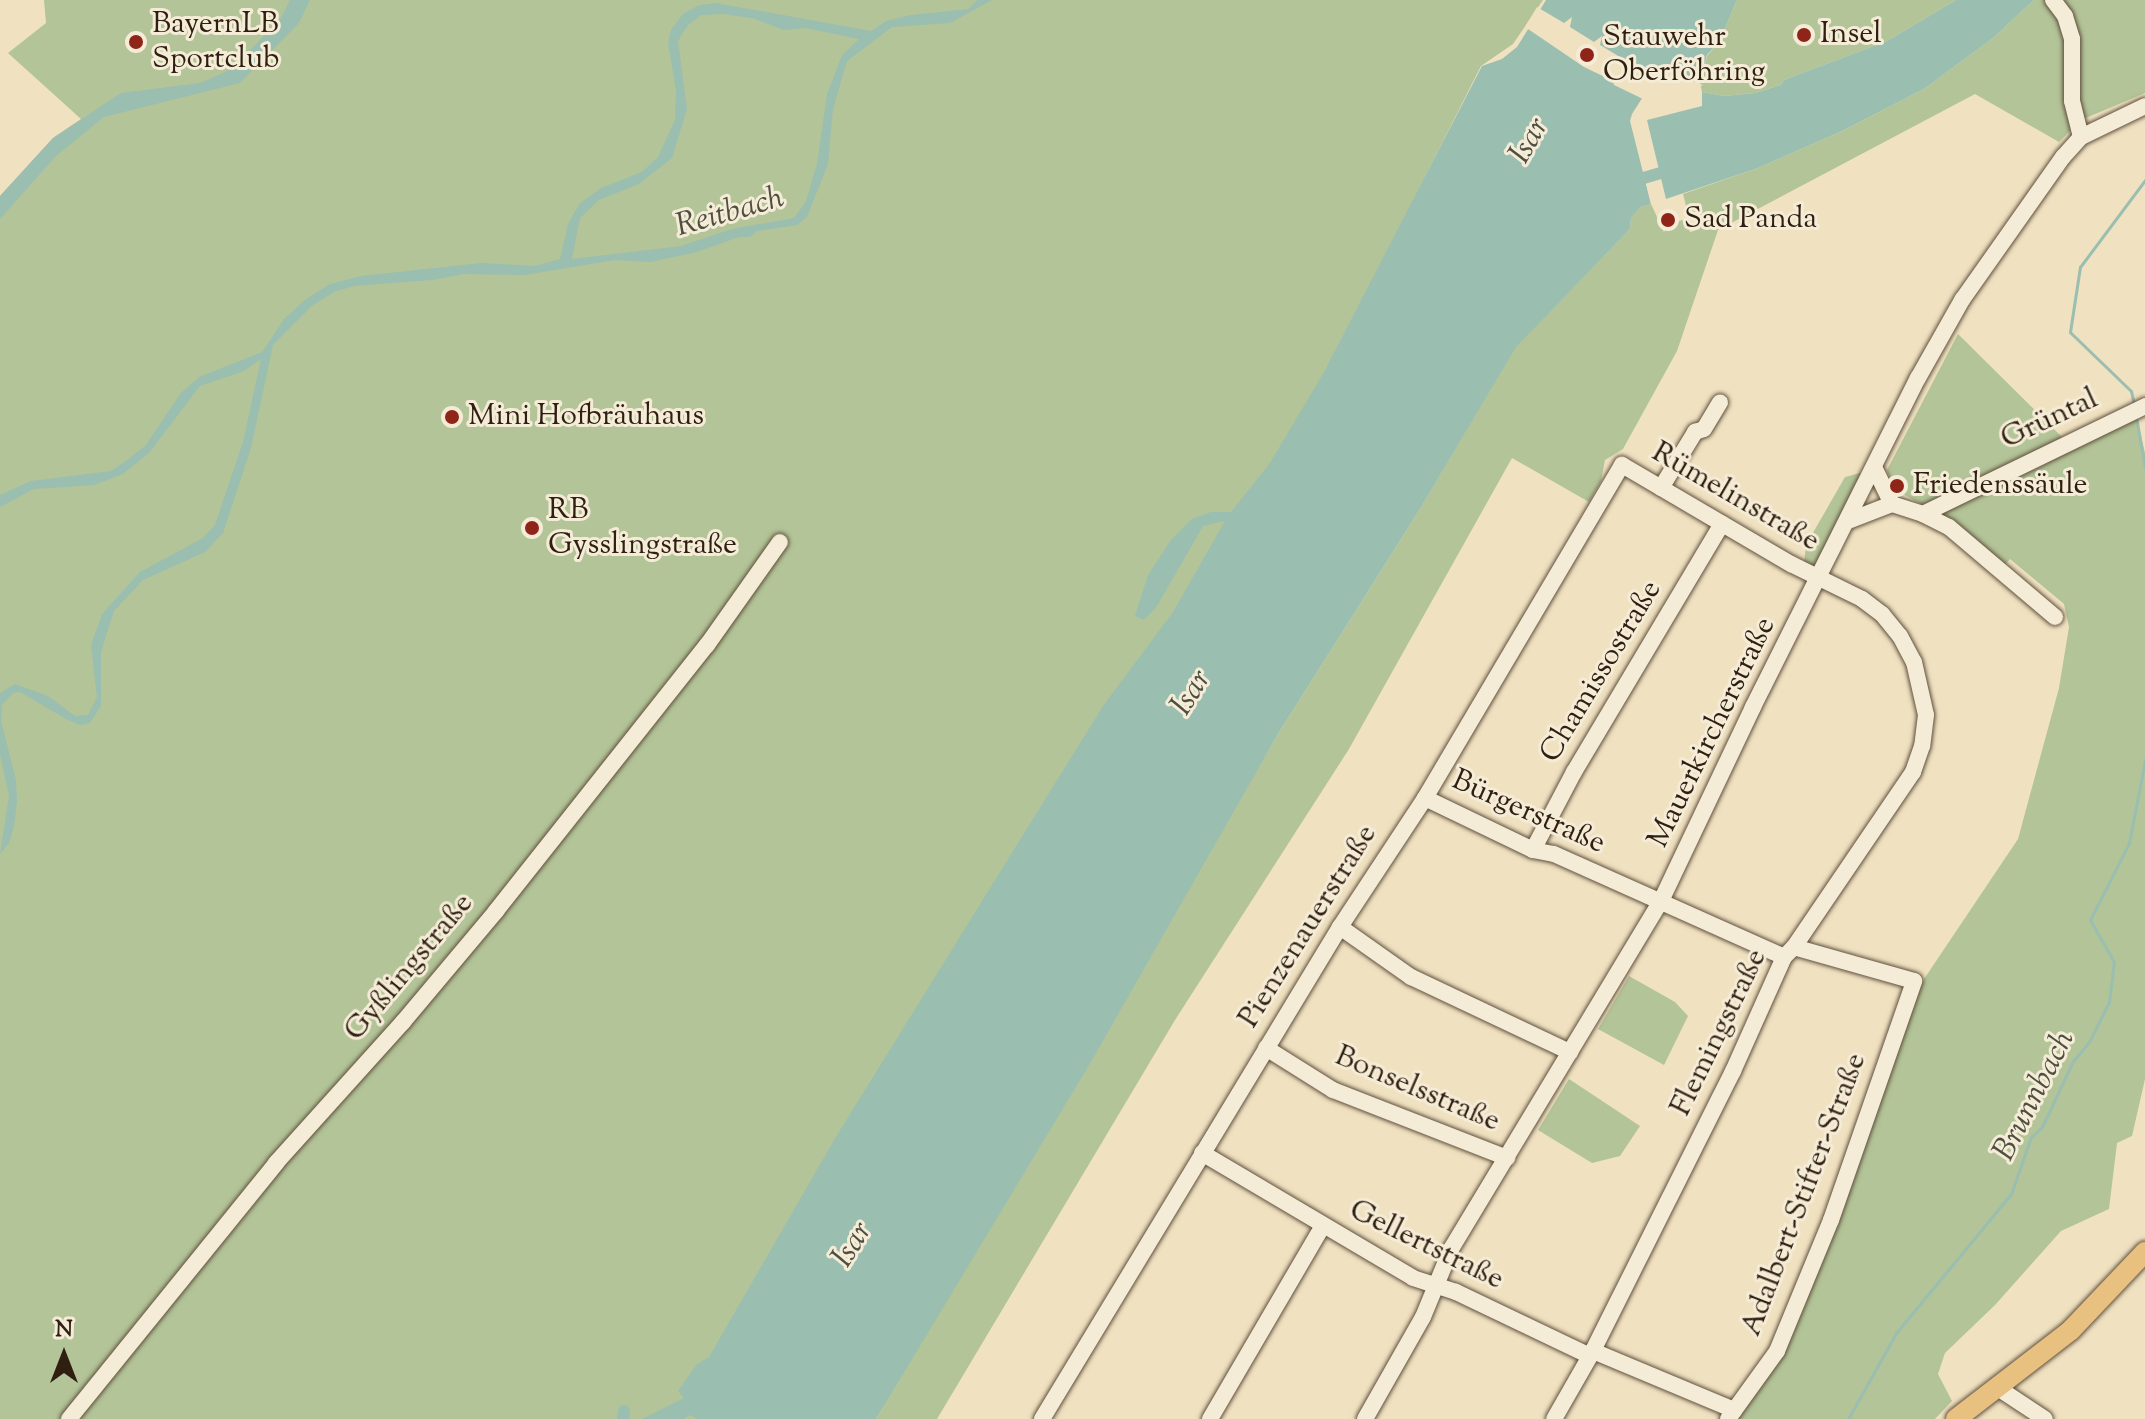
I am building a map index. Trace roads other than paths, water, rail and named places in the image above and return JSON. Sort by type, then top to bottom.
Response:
[{"type":"main road","points":[[1956,1419],[2071,1330],[2145,1252]]},
{"type":"street","points":[[2053,0],[2065,16],[2072,39],[2075,72],[2072,101],[2081,137]]},
{"type":"street","name":"Mauerkircherstraße","points":[[1365,1419],[1423,1317],[1451,1249],[1660,903],[1753,707],[1962,300],[2063,157],[2081,137],[2145,106]]},
{"type":"street","points":[[1661,488],[1695,432],[1704,429],[1720,402]]},
{"type":"street","name":"Grüntal","points":[[1923,514],[2138,409]]},
{"type":"street","name":"Rümelinstraße","points":[[1622,465],[1820,579]]},
{"type":"street","name":"Pienzenauerstraße","points":[[1042,1419],[1340,927],[1425,798],[1622,465]]},
{"type":"street","points":[[1874,467],[1892,504]]},
{"type":"street","points":[[1848,521],[1892,504],[1923,514],[1949,527],[2055,617]]},
{"type":"street","name":"Chamissostraße","points":[[1533,850],[1574,772],[1722,524]]},
{"type":"street","name":"Gyßlingstraße","points":[[69,1419],[276,1163],[403,1022],[496,911],[707,645],[780,542]]},
{"type":"street","name":"Flemingstraße","points":[[1554,1419],[1591,1354],[1789,952],[1913,772],[1922,746],[1926,715],[1914,662],[1900,636],[1882,614],[1862,599],[1820,579]]},
{"type":"street","name":"Bürgerstraße","points":[[1425,798],[1533,850],[1554,854],[1660,903],[1789,952],[1914,981]]},
{"type":"street","points":[[1340,927],[1411,977],[1570,1052]]},
{"type":"street","name":"Adalbert-Stifter-Straße","points":[[1731,1415],[1777,1351],[1831,1220],[1914,981]]},
{"type":"street","name":"Bonselsstraße","points":[[1266,1048],[1333,1090],[1507,1158]]},
{"type":"street","name":"Gellertstraße","points":[[1202,1153],[1322,1227],[1413,1278],[1456,1292],[1731,1415]]},
{"type":"street","points":[[1210,1419],[1322,1227]]},
{"type":"street","points":[[1998,1388],[2045,1419]]},
{"type":"water","points":[[290,0],[310,0],[299,23],[240,83],[104,117],[56,156],[0,219],[0,196],[53,138],[121,93],[200,83],[232,69],[281,18]]},
{"type":"water","points":[[977,0],[992,0],[950,23],[892,27],[847,61],[833,109],[828,164],[807,217],[797,225],[757,231],[750,237],[739,237],[697,252],[651,262],[615,260],[525,275],[464,274],[432,280],[354,286],[334,292],[313,305],[273,345],[251,448],[223,533],[205,552],[143,580],[114,611],[101,652],[101,706],[90,723],[80,725],[66,719],[20,692],[13,693],[2,705],[1,721],[16,780],[17,800],[9,843],[0,854],[9,795],[0,755],[0,693],[15,684],[48,696],[75,716],[88,715],[97,697],[91,645],[102,614],[140,572],[203,538],[215,525],[243,442],[261,359],[244,371],[200,386],[149,453],[123,474],[94,485],[34,489],[0,507],[0,495],[31,481],[111,471],[146,445],[180,394],[199,377],[262,352],[284,319],[306,299],[330,284],[361,276],[481,263],[535,266],[560,259],[568,224],[579,204],[601,188],[642,172],[658,157],[675,120],[676,91],[668,42],[671,30],[683,14],[699,5],[716,3],[871,31],[886,21],[911,15],[968,9]],"holes":[[[701,15],[752,18],[784,30],[805,28],[859,39],[842,55],[827,94],[817,164],[806,201],[794,218],[732,229],[681,246],[572,259],[580,218],[599,200],[639,184],[672,158],[687,109],[678,41],[688,25]]]},
{"type":"water","name":"Isar","points":[[1546,0],[1737,0],[1719,42],[1707,55],[1699,83],[1660,70],[1632,114],[1630,121],[1651,204],[1641,207],[1631,218],[1630,229],[1516,347],[1420,509],[1278,734],[1088,1067],[876,1419],[697,1419],[690,1415],[683,1419],[642,1419],[684,1398],[678,1391],[697,1364],[709,1357],[837,1135],[1103,706],[1173,612],[1225,521],[1203,526],[1157,606],[1144,620],[1135,616],[1148,575],[1171,540],[1192,519],[1211,512],[1231,512],[1270,463],[1324,372],[1482,66],[1502,59],[1517,47]]},
{"type":"water","points":[[1956,0],[2034,0],[1993,38],[1924,89],[1842,131],[1758,168],[1666,199],[1647,120],[1702,106],[1702,92],[1724,96],[1755,93],[1781,85],[1784,80],[1887,41]]},
{"type":"waterway","points":[[1630,182],[1674,169]]},
{"type":"waterway","name":"Brunnbach","points":[[2134,405],[2131,391],[2070,332],[2080,267],[2145,180]]},
{"type":"waterway","name":"Brunnbach","points":[[2136,417],[2145,468]]},
{"type":"waterway","name":"Brunnbach","points":[[1848,1419],[1896,1333],[2011,1194],[2031,1137],[2042,1127],[2073,1061],[2089,1042],[2109,1002],[2114,962],[2090,920],[2129,843],[2145,760]]},
{"type":"waterway","points":[[623,1419],[624,1411]]},
{"type":"place","name":"Insel","points":[[1804,35]]},
{"type":"place","name":"BayernLB Sportclub","points":[[136,42]]},
{"type":"place","name":"Stauwehr Oberföhring","points":[[1587,55]]},
{"type":"place","name":"Sad Panda","points":[[1668,220]]},
{"type":"place","name":"Mini Hofbräuhaus","points":[[452,417]]},
{"type":"place","name":"Friedenssäule","points":[[1897,486]]},
{"type":"place","name":"RB Gysslingstraße","points":[[532,528]]},
{"type":"water label","name":"Reitbach","points":[[730,213]]}]
